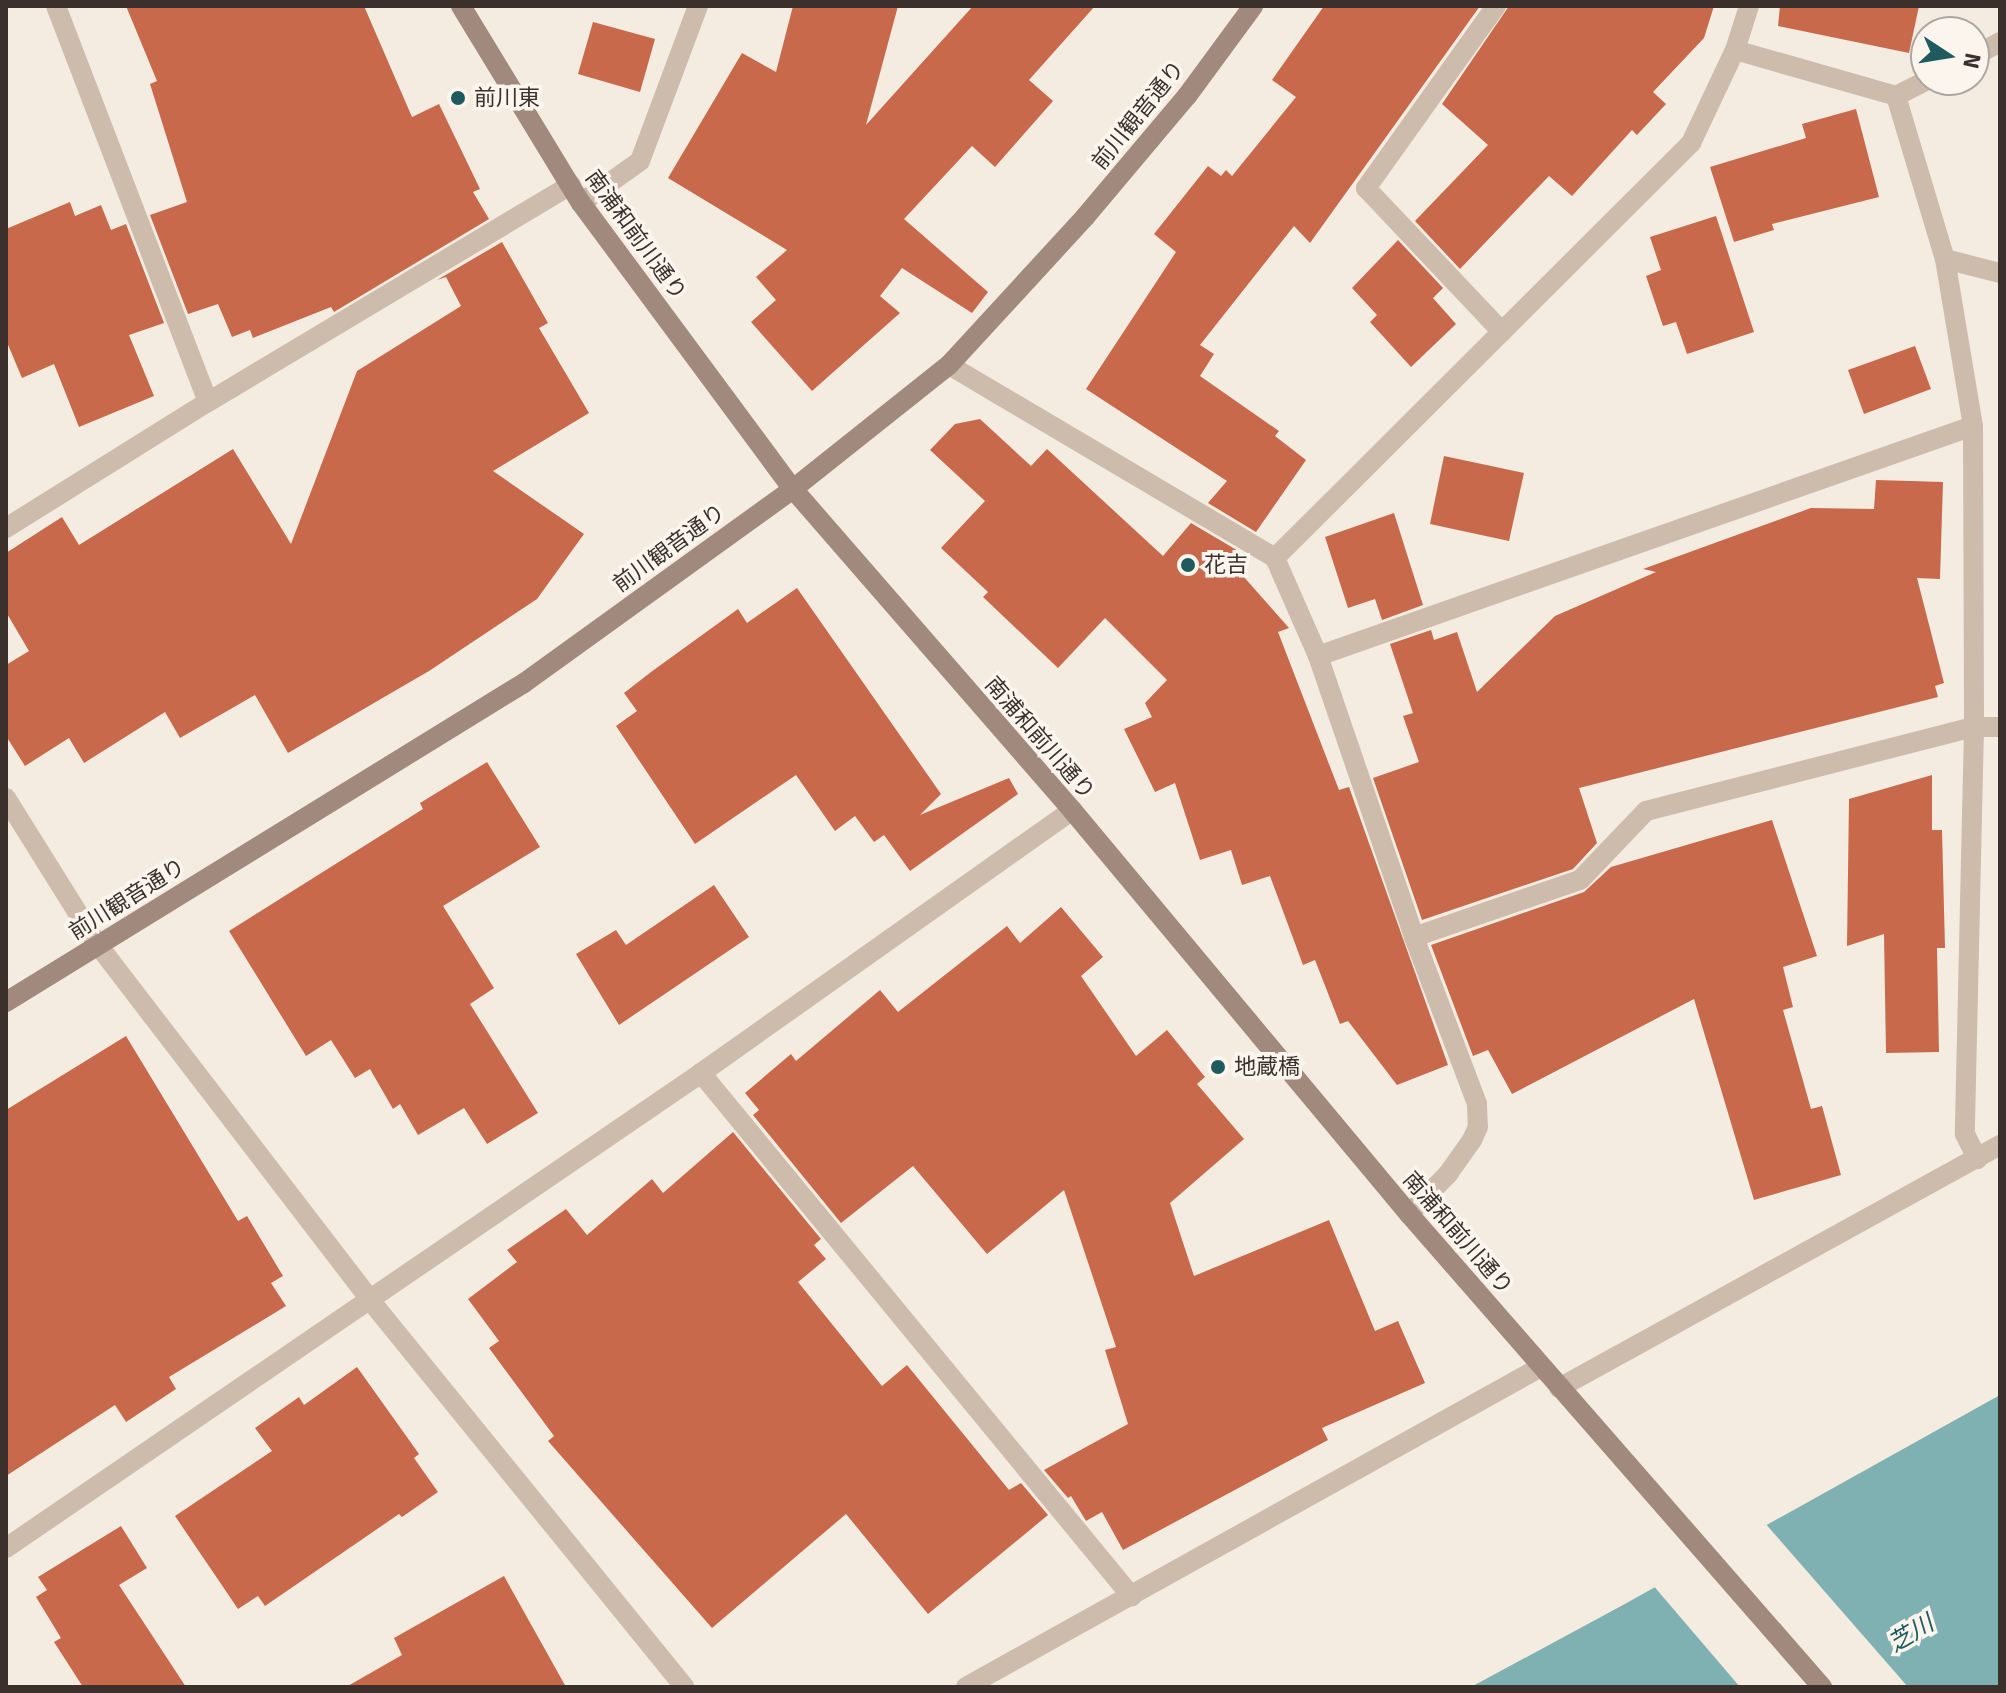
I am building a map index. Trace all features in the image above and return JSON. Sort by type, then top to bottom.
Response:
[{"type":"street","points":[[56,6],[208,402]]},
{"type":"street","name":"南浦和前川通り","points":[[461,6],[576,194],[793,489],[1072,810],[1409,1214],[1822,1687]]},
{"type":"street","points":[[6,528],[208,402],[640,161],[698,6]]},
{"type":"street","name":"前川観音通り","points":[[6,1002],[524,683],[793,489],[949,365],[1105,193],[1187,96],[1253,6]]},
{"type":"street","points":[[1496,6],[1366,188],[1502,332]]},
{"type":"street","points":[[1275,558],[1691,143],[1735,50],[1749,6]]},
{"type":"street","points":[[1735,50],[1896,96],[1910,89]]},
{"type":"street","points":[[1896,96],[1945,259],[1973,426],[1974,727],[1965,1134],[1977,1159]]},
{"type":"street","points":[[1945,259],[2000,273]]},
{"type":"street","points":[[949,365],[1275,558],[1318,656],[1414,937],[1477,1104],[1478,1127],[1448,1174],[1409,1214]]},
{"type":"street","points":[[1318,656],[1973,426]]},
{"type":"street","points":[[1414,937],[1580,880],[1646,811],[1974,727],[2000,727]]},
{"type":"street","points":[[6,798],[98,945],[370,1300],[684,1687]]},
{"type":"street","points":[[6,1548],[701,1073],[1072,810]]},
{"type":"street","points":[[701,1073],[1132,1597]]},
{"type":"street","points":[[1559,1388],[2000,1145]]},
{"type":"street","points":[[966,1687],[1541,1367]]},
{"type":"water","name":"芝川","points":[[2000,1395],[2000,1687],[1471,1687],[1623,1605]]},
{"type":"pier","points":[[1764,1522],[1908,1687],[1740,1687],[1652,1584]]},
{"type":"building","points":[[126,6],[364,6],[412,117],[439,104],[480,189],[473,192],[489,219],[334,312],[331,307],[253,338],[250,330],[232,337],[218,304],[188,314],[150,215],[187,202],[150,84],[157,81]]},
{"type":"building","points":[[793,6],[898,6],[866,125],[973,6],[1095,6],[1029,80],[1053,101],[995,167],[972,146],[904,219],[988,292],[972,313],[902,268],[880,296],[900,313],[812,391],[751,322],[776,300],[756,277],[787,250],[668,178],[742,53],[776,72]]},
{"type":"building","points":[[1324,6],[1480,6],[1310,243],[1294,226],[1200,345],[1214,354],[1200,376],[1279,431],[1275,436],[1306,460],[1256,532],[1208,503],[1227,481],[1086,389],[1176,252],[1154,234],[1208,166],[1221,176],[1226,170],[1232,176],[1296,97],[1272,80]]},
{"type":"building","points":[[1509,6],[1714,6],[1704,38],[1653,92],[1666,104],[1637,135],[1632,130],[1572,196],[1549,176],[1460,269],[1415,221],[1488,145],[1442,104]]},
{"type":"building","points":[[1780,6],[1919,6],[1917,16],[1910,16],[1909,53],[1778,26]]},
{"type":"building","points":[[593,22],[655,39],[640,92],[578,74]]},
{"type":"building","points":[[1856,109],[1879,197],[1772,224],[1774,230],[1734,242],[1710,167],[1806,138],[1802,124]]},
{"type":"building","points":[[70,202],[75,216],[101,205],[111,230],[126,224],[164,323],[129,335],[154,396],[79,427],[54,364],[22,378],[6,340],[6,229]]},
{"type":"building","points":[[1716,216],[1754,332],[1687,354],[1676,322],[1663,326],[1646,276],[1661,270],[1650,237]]},
{"type":"building","points":[[1398,240],[1443,288],[1433,298],[1456,324],[1411,367],[1370,322],[1377,315],[1352,288]]},
{"type":"building","points":[[502,242],[548,323],[539,328],[589,413],[493,471],[584,534],[537,599],[429,671],[288,753],[255,695],[180,738],[165,712],[84,763],[69,738],[25,766],[6,736],[6,665],[29,651],[6,612],[6,553],[62,517],[79,545],[233,449],[291,544],[357,371],[461,306],[446,277],[437,280]]},
{"type":"building","points":[[1915,346],[1931,389],[1864,414],[1848,370]]},
{"type":"building","points":[[980,419],[1031,466],[1047,449],[1163,556],[1191,523],[1240,552],[1230,570],[1236,568],[1289,628],[1278,632],[1339,790],[1349,787],[1448,1065],[1397,1085],[1348,1021],[1340,1024],[1315,960],[1303,965],[1270,876],[1242,885],[1231,850],[1200,860],[1175,783],[1155,792],[1124,729],[1152,717],[1145,703],[1167,680],[1105,618],[1058,668],[983,597],[988,592],[941,548],[985,501],[930,450],[955,424]]},
{"type":"building","points":[[1444,456],[1524,473],[1509,541],[1430,524]]},
{"type":"building","points":[[1876,480],[1943,482],[1940,579],[1917,578],[1944,683],[1935,686],[1938,697],[1579,788],[1597,843],[1573,869],[1422,920],[1373,778],[1419,762],[1403,716],[1413,713],[1390,644],[1431,630],[1434,640],[1457,632],[1477,692],[1555,616],[1656,572],[1643,569],[1811,508],[1874,509]]},
{"type":"building","points":[[1394,513],[1423,605],[1382,620],[1375,599],[1348,608],[1325,537]]},
{"type":"building","points":[[797,588],[941,794],[920,815],[1009,778],[1018,794],[910,871],[884,835],[874,842],[855,816],[835,831],[796,775],[695,844],[616,726],[637,711],[624,693],[651,672],[738,609],[747,623]]},
{"type":"building","points":[[487,762],[540,847],[443,906],[494,988],[470,1004],[538,1113],[487,1144],[464,1108],[418,1135],[400,1104],[393,1109],[370,1069],[355,1078],[331,1040],[306,1056],[229,931],[423,809],[420,803]]},
{"type":"building","points":[[1932,775],[1932,830],[1942,830],[1945,948],[1937,948],[1939,1052],[1886,1053],[1884,934],[1847,946],[1849,799]]},
{"type":"building","points":[[1772,820],[1817,956],[1783,967],[1793,1007],[1783,1010],[1811,1109],[1822,1106],[1841,1175],[1754,1200],[1694,999],[1512,1094],[1488,1050],[1473,1056],[1431,945],[1584,892],[1611,867]]},
{"type":"building","points":[[714,885],[749,937],[619,1025],[576,954],[616,930],[626,945]]},
{"type":"building","points":[[1061,907],[1103,957],[1081,976],[1136,1056],[1167,1030],[1205,1077],[1197,1084],[1244,1139],[1170,1203],[1194,1276],[1329,1220],[1375,1331],[1398,1321],[1425,1383],[1322,1428],[1328,1440],[1123,1550],[1102,1512],[1086,1521],[1071,1496],[1068,1498],[1044,1470],[1128,1424],[1105,1350],[1116,1347],[1064,1190],[987,1254],[913,1166],[841,1223],[753,1115],[759,1110],[745,1093],[791,1054],[796,1061],[880,990],[898,1012],[1007,926],[1020,943]]},
{"type":"building","points":[[126,1036],[238,1221],[247,1216],[283,1276],[271,1283],[286,1306],[169,1377],[176,1389],[126,1422],[115,1405],[6,1476],[6,1110]]},
{"type":"building","points":[[733,1132],[821,1239],[814,1245],[826,1259],[798,1282],[882,1386],[907,1365],[1009,1490],[1021,1483],[1048,1515],[928,1614],[846,1514],[712,1628],[548,1441],[554,1436],[489,1348],[499,1341],[468,1299],[517,1262],[507,1250],[566,1209],[587,1235],[652,1179],[663,1193]]},
{"type":"building","points":[[357,1367],[419,1454],[414,1458],[438,1492],[402,1517],[399,1514],[265,1606],[258,1596],[238,1609],[175,1516],[272,1451],[255,1428],[299,1397],[304,1405]]},
{"type":"building","points":[[121,1526],[147,1568],[119,1585],[186,1687],[83,1687],[54,1642],[61,1638],[36,1597],[47,1590],[38,1577]]},
{"type":"building","points":[[504,1576],[566,1687],[346,1687],[402,1655],[394,1638]]},
{"type":"place","name":"前川東","points":[[458,98]]},
{"type":"place","name":"花吉","points":[[1188,565]]},
{"type":"place","name":"地蔵橋","points":[[1218,1067]]}]
